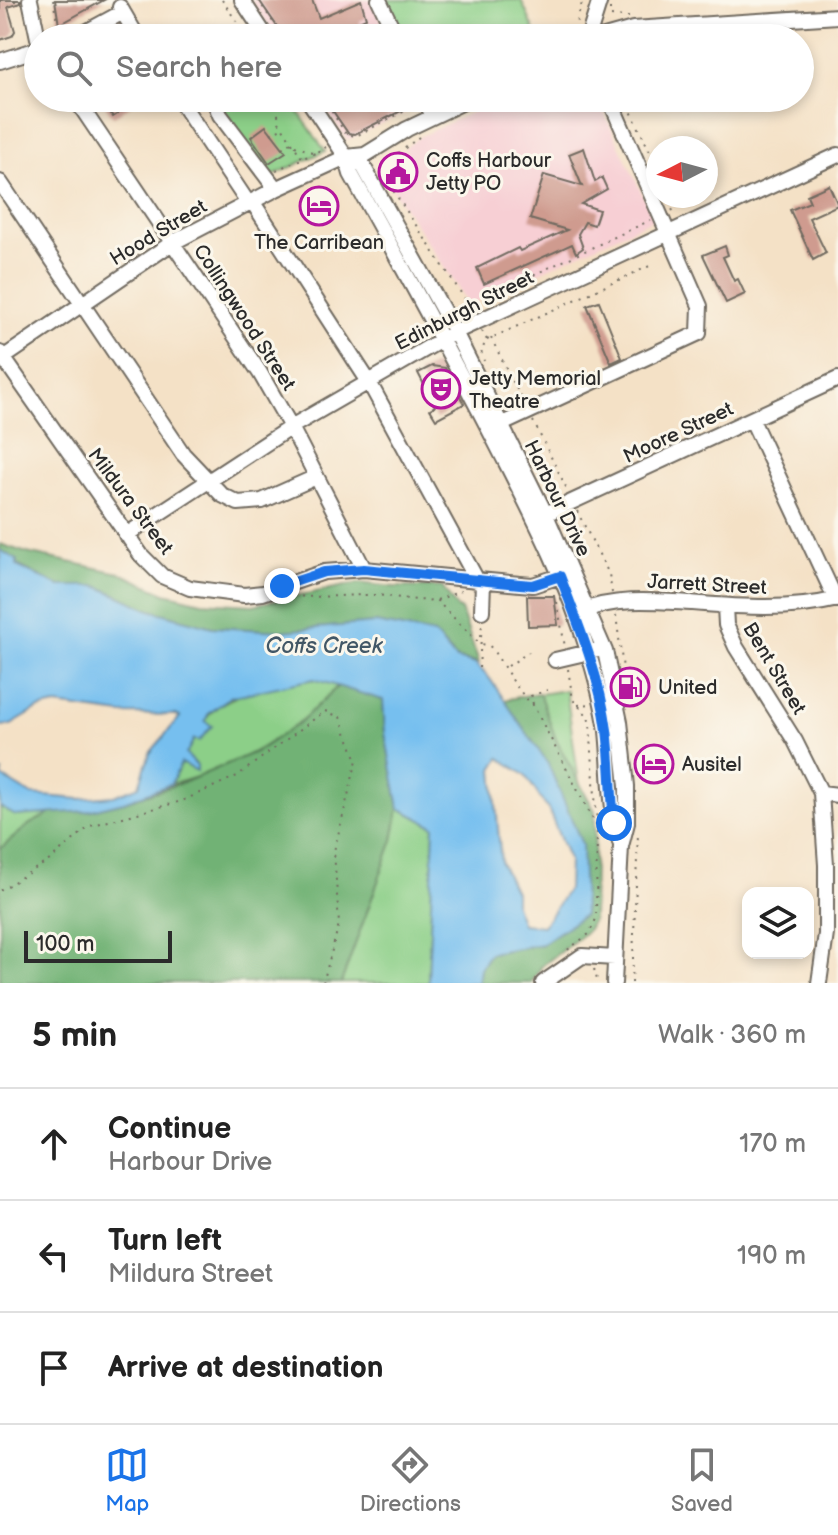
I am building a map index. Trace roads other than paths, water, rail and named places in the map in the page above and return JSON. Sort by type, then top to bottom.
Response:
[{"type":"street","points":[[242,0],[258,24]]},
{"type":"street","points":[[379,0],[390,24]]},
{"type":"street","points":[[20,1],[31,24]]},
{"type":"street","points":[[594,24],[605,1]]},
{"type":"street","points":[[98,24],[122,10],[130,24]]},
{"type":"street","points":[[712,24],[838,16]]},
{"type":"street","points":[[0,61],[24,53]]},
{"type":"street","name":"Collingwood Street","points":[[84,112],[260,373],[364,569]]},
{"type":"street","points":[[188,112],[369,382],[481,585],[482,611]]},
{"type":"street","points":[[219,112],[276,189]]},
{"type":"street","name":"Harbour Drive","points":[[316,112],[346,157],[362,164],[540,517],[560,576],[604,648],[620,722],[627,786],[627,823],[621,846],[614,983]]},
{"type":"street","points":[[431,112],[433,116]]},
{"type":"street","name":"Hood Street","points":[[1,357],[172,243],[276,189],[346,157],[365,155],[407,129],[447,112]]},
{"type":"street","points":[[500,425],[699,333],[700,306],[615,112]]},
{"type":"street","name":"Edinburgh Street","points":[[126,535],[207,479],[449,335],[838,155]]},
{"type":"street","points":[[0,182],[183,454],[222,495],[238,503],[262,501],[316,477]]},
{"type":"street","name":"Harbour Drive","points":[[449,335],[500,425],[581,611],[607,729],[614,823],[621,846]]},
{"type":"street","name":"Mildura Street","points":[[1,357],[141,555],[162,576],[190,588],[244,595],[263,593],[324,572],[364,569],[481,585],[533,585],[560,576]]},
{"type":"street","name":"Moore Street","points":[[540,517],[838,379]]},
{"type":"street","points":[[752,420],[837,599]]},
{"type":"street","name":"Jarrett Street","points":[[581,611],[597,604],[629,600],[803,607],[837,599]]},
{"type":"street","name":"Bent Street","points":[[725,606],[726,625],[736,647],[795,741],[821,793],[826,865],[826,934],[819,983]]},
{"type":"street","points":[[561,659],[604,648]]},
{"type":"street","points":[[821,793],[838,795]]},
{"type":"street","points":[[543,983],[582,956],[615,958]]},
{"type":"water","name":"Coffs Creek","points":[[0,550],[17,560],[17,566],[59,586],[97,586],[150,610],[212,627],[282,631],[375,623],[434,634],[456,659],[476,664],[490,679],[548,764],[582,844],[584,915],[542,944],[490,953],[480,968],[478,983],[428,983],[434,826],[399,808],[385,733],[383,700],[314,679],[230,697],[209,713],[205,721],[212,726],[199,741],[194,739],[186,754],[197,766],[197,771],[181,763],[171,784],[124,802],[87,811],[16,816],[0,807],[0,772],[3,772],[2,777],[32,795],[80,799],[114,796],[139,786],[150,753],[180,717],[122,714],[56,705],[38,709],[11,725],[0,726]],"holes":[[[500,758],[525,775],[549,811],[569,860],[568,889],[543,926],[522,924],[515,905],[515,892],[501,863],[493,769]]]},
{"type":"place","name":"Coffs Harbour Jetty PO","points":[[398,172]]},
{"type":"place","name":"The Carribean","points":[[319,206]]},
{"type":"place","name":"Jetty Memorial Theatre","points":[[441,389]]},
{"type":"place","name":"United","points":[[630,687]]},
{"type":"place","name":"Ausitel","points":[[654,764]]}]
